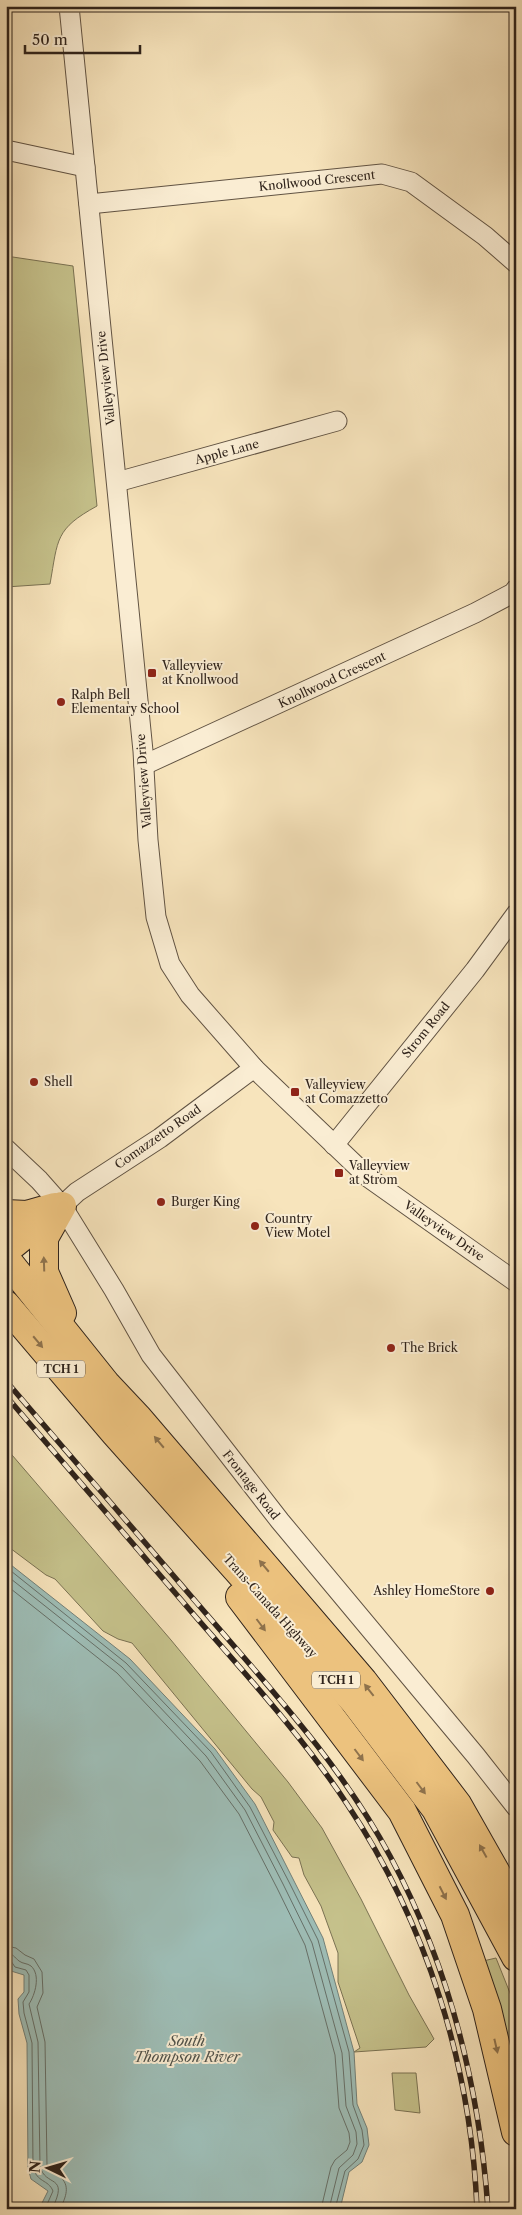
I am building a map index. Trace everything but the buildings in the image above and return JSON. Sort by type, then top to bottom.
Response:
[{"type":"highway","points":[[6,1214],[28,1215],[62,1206]]},
{"type":"highway","points":[[6,1250],[62,1206]]},
{"type":"highway","points":[[62,1206],[44,1238],[44,1272],[58,1306],[106,1384]]},
{"type":"highway","name":"Trans-Canada Highway","points":[[6,1259],[106,1384],[138,1418],[363,1681],[457,1804],[516,1908]]},
{"type":"highway","name":"Trans-Canada Highway","points":[[6,1305],[115,1433],[361,1710],[436,1809],[516,1957]]},
{"type":"highway","points":[[115,1433],[402,1811],[455,1915],[487,2009],[516,2132]]},
{"type":"street","name":"Valleyview Drive","points":[[69,6],[117,482],[144,765],[148,840],[156,917],[170,964],[190,995],[254,1068],[369,1178],[516,1282]]},
{"type":"street","points":[[6,150],[85,167]]},
{"type":"street","name":"Knollwood Crescent","points":[[89,204],[382,174],[411,182],[485,236],[516,263]]},
{"type":"street","name":"Apple Lane","points":[[117,482],[337,421]]},
{"type":"street","name":"Knollwood Crescent","points":[[144,765],[459,621],[513,593],[516,588]]},
{"type":"street","name":"Strom Road","points":[[334,1145],[475,970],[516,914]]},
{"type":"street","name":"Comazzetto Road","points":[[62,1206],[77,1192],[160,1138],[254,1068]]},
{"type":"street","name":"Frontage Road","points":[[6,1149],[39,1180],[62,1206],[114,1290],[151,1355],[280,1522],[476,1756],[516,1807]]},
{"type":"shaded area","points":[[6,256],[73,266],[97,506],[73,522],[61,537],[57,546],[50,584],[6,587]]},
{"type":"shaded area","points":[[6,1448],[171,1640],[288,1782],[322,1828],[434,2039],[426,2047],[354,2052],[360,2048],[338,1982],[338,1953],[321,1906],[304,1875],[299,1858],[292,1857],[273,1830],[274,1822],[261,1797],[252,1789],[132,1643],[118,1639],[103,1631],[55,1579],[46,1575],[6,1545]]},
{"type":"shaded area","points":[[496,1958],[516,2008],[516,2092],[483,1961]]},
{"type":"shaded area","points":[[392,2073],[416,2073],[420,2113],[395,2110]]},
{"type":"water","name":"South Thompson River","points":[[6,1561],[130,1659],[215,1749],[255,1804],[323,1938],[354,2052],[357,2104],[367,2128],[369,2145],[362,2162],[349,2172],[340,2209],[39,2209],[48,2191],[31,2179],[28,2168],[27,2043],[19,2014],[18,1999],[24,1992],[24,1975],[11,1971],[6,1959]]},
{"type":"railway","points":[[6,1381],[286,1707],[331,1764],[372,1824],[411,1898],[445,1983],[469,2071],[484,2162],[488,2209]]},
{"type":"railway","points":[[6,1396],[294,1731],[330,1779],[375,1850],[400,1898],[422,1947],[440,1998],[454,2049],[465,2102],[473,2155],[477,2209]]},
{"type":"place","name":"Valleyview at Knollwood","points":[[152,673]]},
{"type":"place","name":"Ralph Bell Elementary School","points":[[61,702]]},
{"type":"place","name":"Shell","points":[[34,1082]]},
{"type":"place","name":"Valleyview at Comazzetto","points":[[295,1092]]},
{"type":"place","name":"Valleyview at Strom","points":[[339,1173]]},
{"type":"place","name":"Burger King","points":[[161,1202]]},
{"type":"place","name":"Country View Motel","points":[[255,1226]]},
{"type":"place","name":"The Brick","points":[[391,1348]]},
{"type":"place","name":"Ashley HomeStore","points":[[490,1591]]}]
